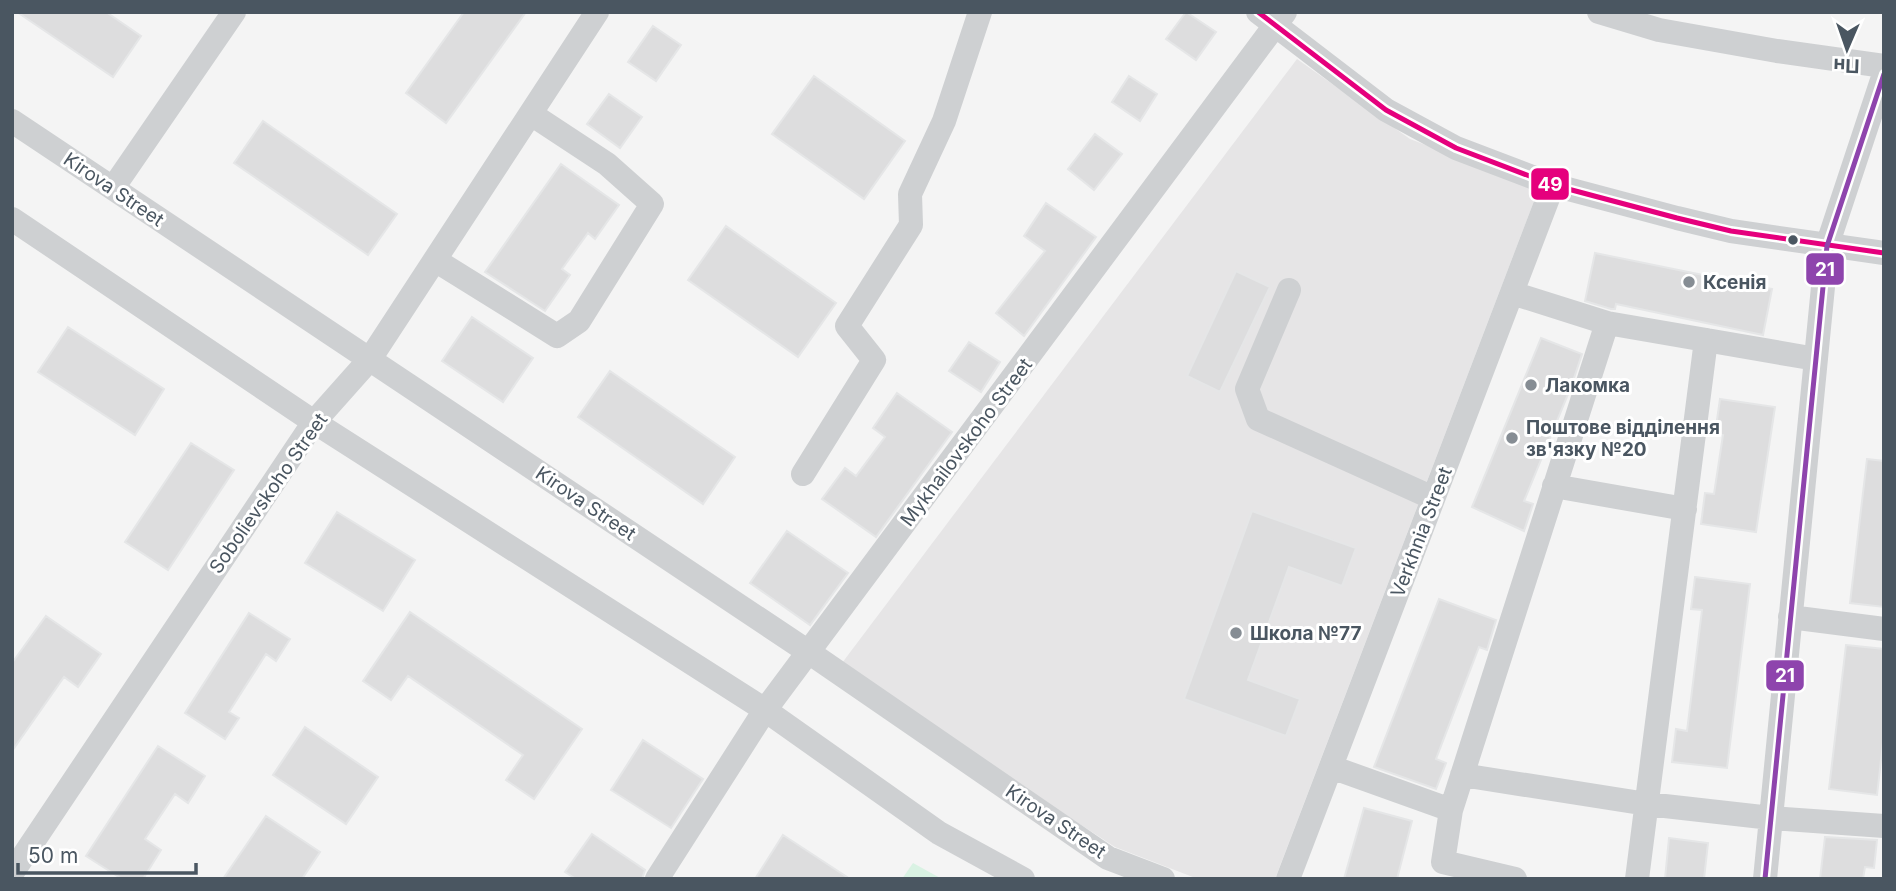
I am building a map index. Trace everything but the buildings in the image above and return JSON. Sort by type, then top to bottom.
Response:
[{"type":"street","points":[[113,188],[234,12]]},
{"type":"street","name":"Sobolievskoho Street","points":[[12,873],[314,422],[370,359],[597,12]]},
{"type":"street","points":[[803,474],[874,360],[847,326],[911,225],[910,194],[944,121],[980,12]]},
{"type":"street","points":[[1599,12],[1659,30],[1884,66]]},
{"type":"street","points":[[1273,16],[1387,110],[1456,148],[1553,185],[1731,231],[1884,253]]},
{"type":"street","name":"Mykhailovskoho Street","points":[[657,879],[765,710],[810,653],[1273,16]]},
{"type":"street","points":[[1765,879],[1827,246],[1884,75]]},
{"type":"street","points":[[435,260],[557,336],[579,321],[652,204],[607,164],[531,114]]},
{"type":"street","name":"Kirova Street","points":[[12,121],[810,653],[1108,858],[1163,879]]},
{"type":"street","name":"Verkhnia Street","points":[[1288,879],[1553,185]]},
{"type":"street","points":[[12,219],[314,422],[765,710],[939,833],[1023,879]]},
{"type":"street","points":[[1289,290],[1247,388],[1258,419],[1433,498]]},
{"type":"street","points":[[1512,293],[1606,323],[1816,359]]},
{"type":"street","points":[[1515,879],[1443,862],[1451,810],[1606,323]]},
{"type":"street","points":[[1637,879],[1706,340]]},
{"type":"street","points":[[1554,486],[1685,509]]},
{"type":"street","points":[[1790,617],[1884,629]]},
{"type":"street","points":[[1331,767],[1451,810]]},
{"type":"street","points":[[1462,775],[1647,804],[1771,818],[1884,826]]},
{"type":"shaded area","points":[[1297,59],[1410,139],[1539,188],[1275,879],[1198,879],[1115,847],[839,667]]},
{"type":"green space","points":[[913,863],[942,879],[902,879]]},
{"type":"transit line","name":"49","points":[[1258,12],[1386,110],[1456,148],[1553,185],[1677,218],[1731,231],[1884,253]]},
{"type":"transit line","name":"21","points":[[1765,879],[1827,246],[1884,74]]},
{"type":"place","name":"Ксенія","points":[[1689,282]]},
{"type":"place","name":"Лакомка","points":[[1531,385]]},
{"type":"place","name":"Поштове відділення зв'язку №20","points":[[1512,438]]},
{"type":"place","name":"Школа №77","points":[[1236,633]]}]
